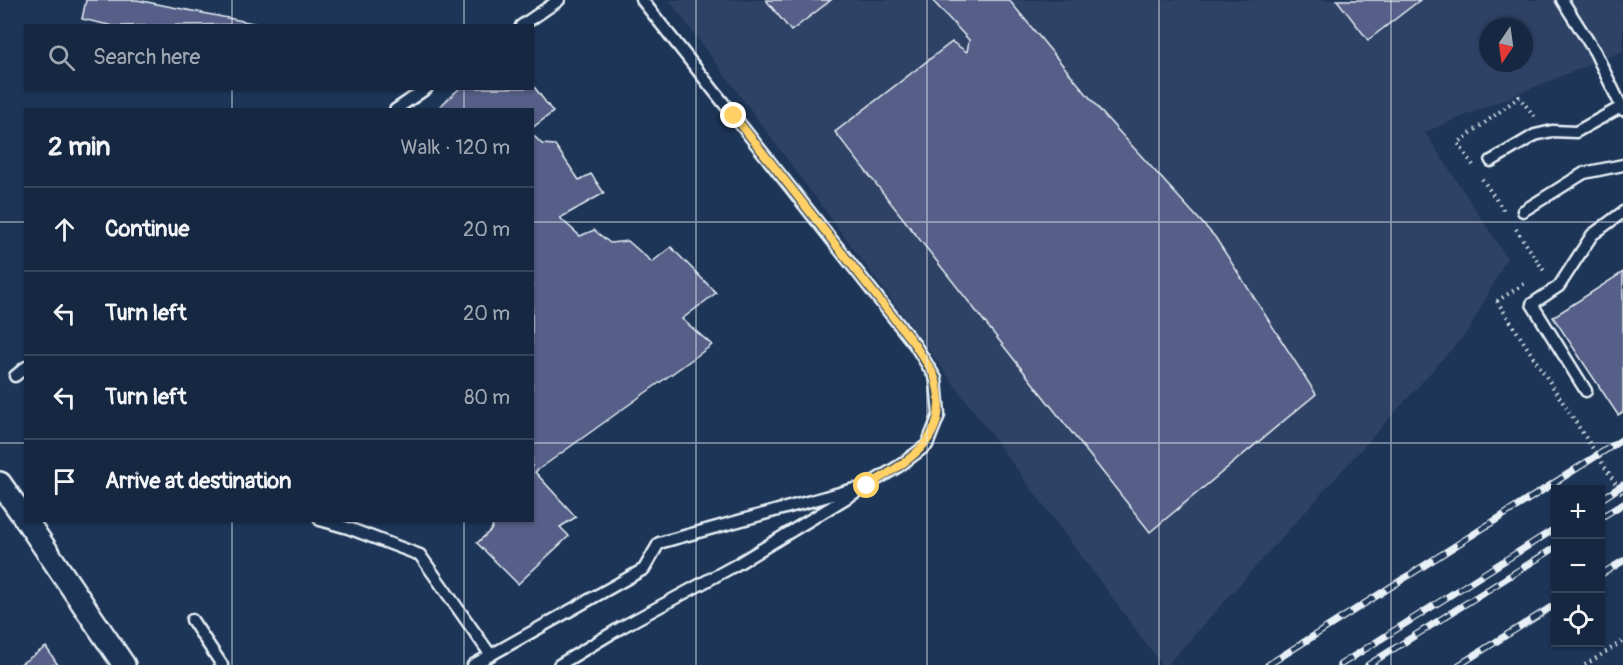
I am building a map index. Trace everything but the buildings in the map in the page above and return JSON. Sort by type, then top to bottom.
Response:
[{"type":"street","points":[[0,483],[24,517]]},
{"type":"street","points":[[27,522],[124,665]]},
{"type":"lane","points":[[524,24],[559,0]]},
{"type":"lane","points":[[559,665],[734,566],[899,466],[927,445],[939,415],[936,379],[915,345],[642,0]]},
{"type":"lane","points":[[1491,161],[1535,135],[1547,132],[1576,132],[1622,108],[1595,52],[1562,0]]},
{"type":"lane","points":[[398,108],[423,90]]},
{"type":"lane","points":[[1524,211],[1584,173],[1623,165]]},
{"type":"lane","points":[[1586,391],[1532,304],[1559,286],[1592,234],[1623,212]]},
{"type":"lane","points":[[15,376],[24,369]]},
{"type":"lane","points":[[473,665],[644,569],[659,543],[867,486]]},
{"type":"lane","points":[[327,522],[420,555],[490,654]]},
{"type":"lane","points":[[192,620],[222,665]]},
{"type":"path","points":[[1535,277],[1544,271],[1458,143],[1519,97],[1547,132]]},
{"type":"path","points":[[1525,283],[1497,301],[1623,495]]},
{"type":"path","points":[[1585,665],[1623,641]]},
{"type":"shaded area","points":[[669,0],[1623,0],[1623,51],[1425,132],[1507,258],[1469,330],[1167,665],[1162,665]]},
{"type":"railway","points":[[1268,665],[1623,439]]},
{"type":"railway","points":[[1605,497],[1623,485]]},
{"type":"railway","points":[[1605,515],[1623,504]]},
{"type":"railway","points":[[1340,665],[1551,531]]},
{"type":"railway","points":[[1368,665],[1551,550]]},
{"type":"railway","points":[[1605,572],[1623,561]]},
{"type":"railway","points":[[1459,665],[1551,607]]},
{"type":"route","points":[[734,116],[915,345],[936,379],[939,415],[927,445],[867,486]]}]
